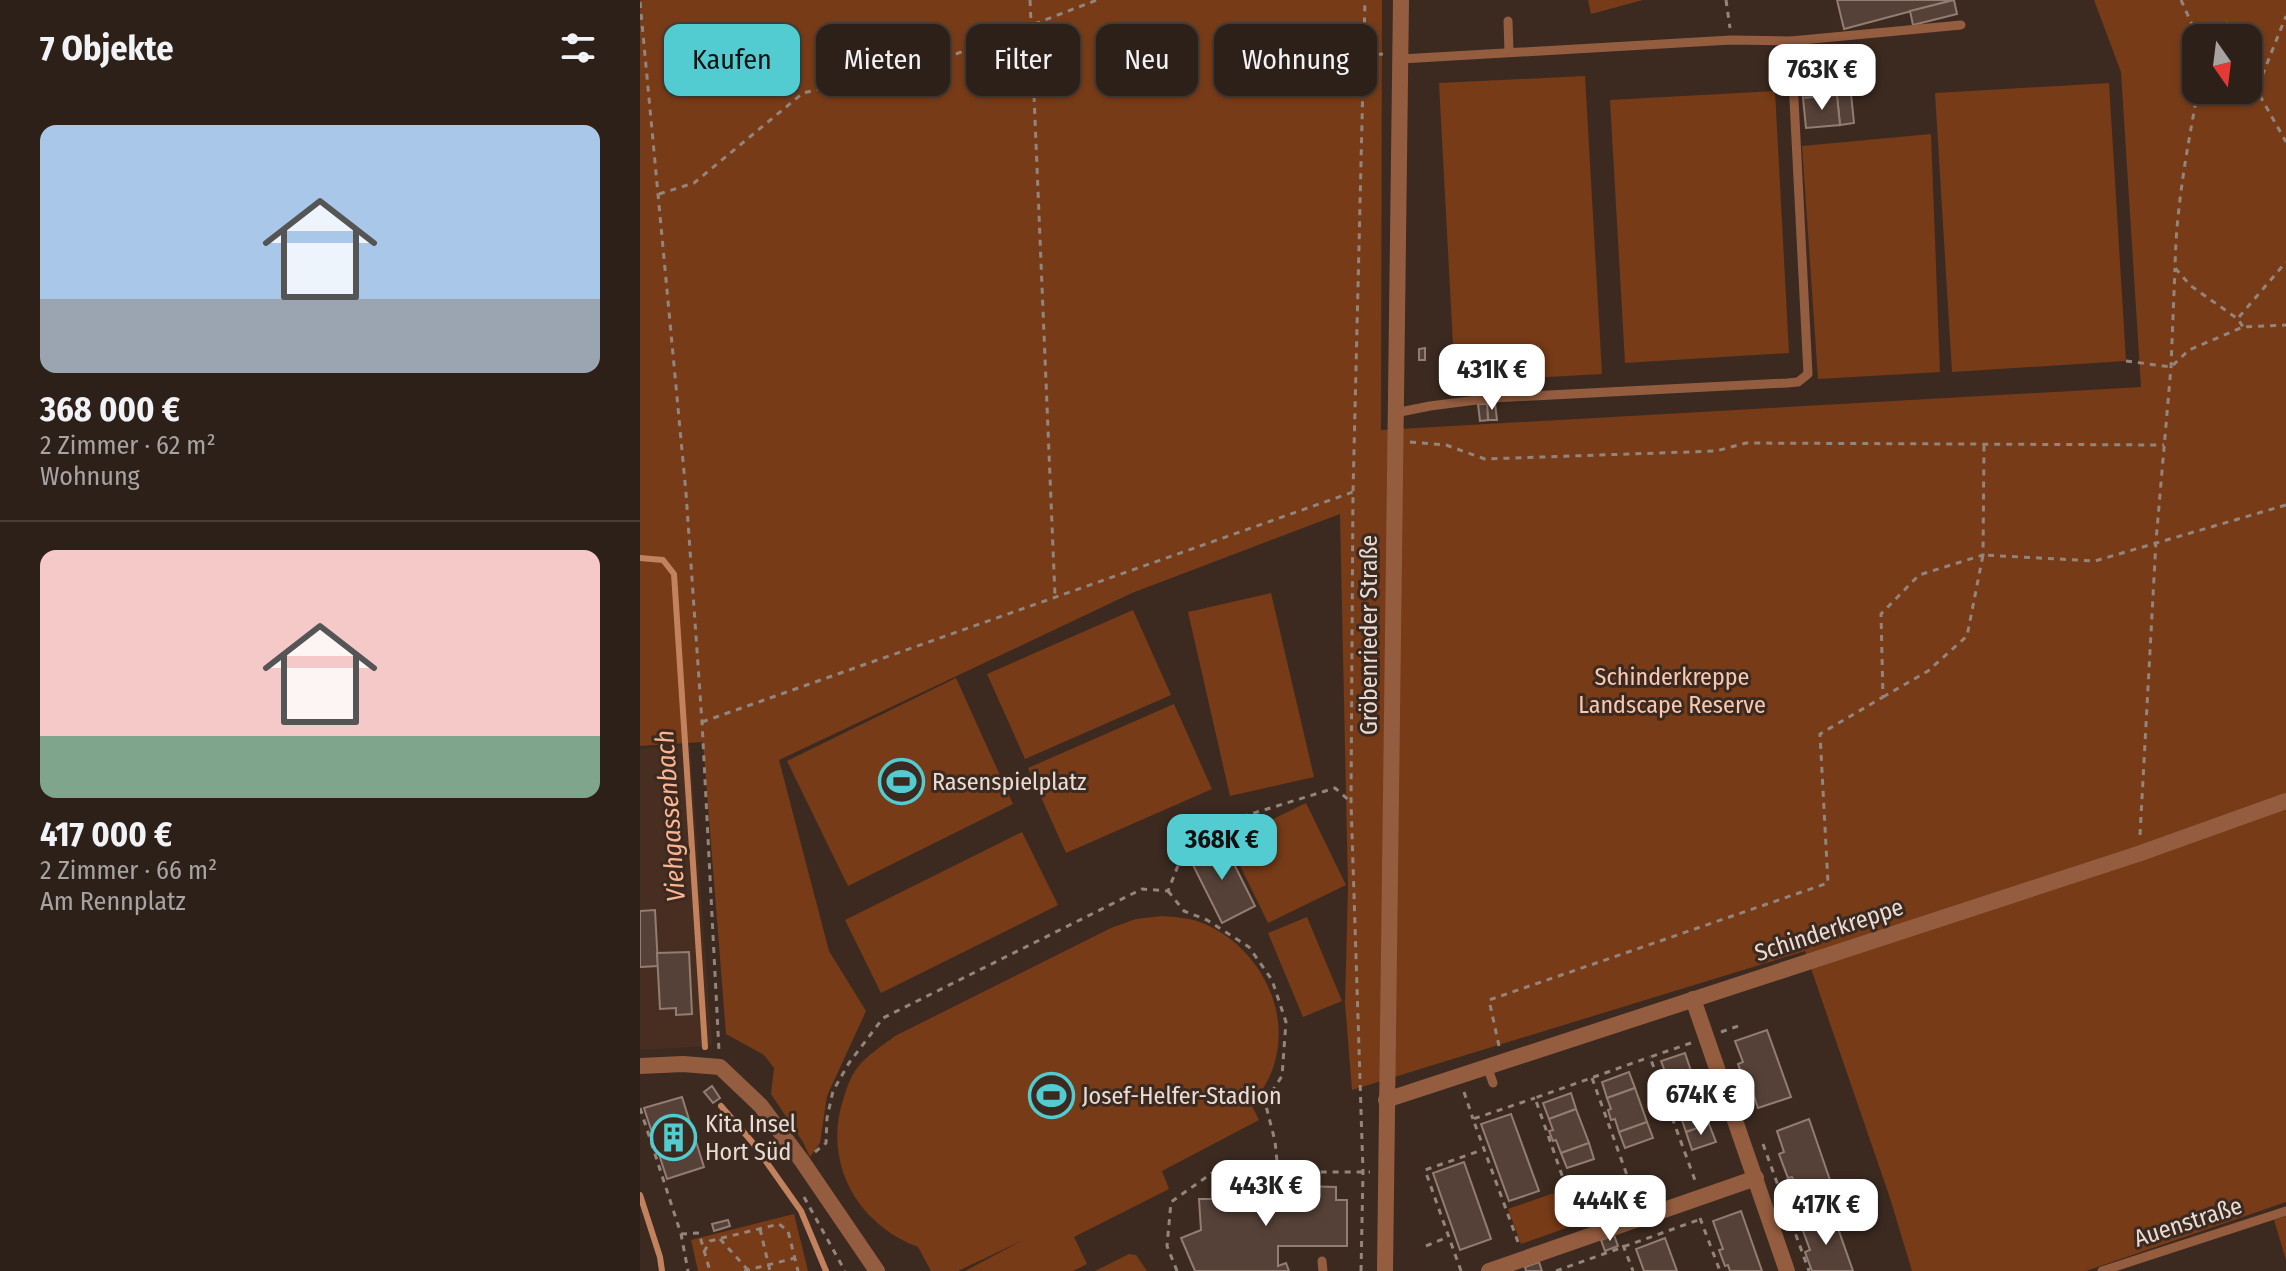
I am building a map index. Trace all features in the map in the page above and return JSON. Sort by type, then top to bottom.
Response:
[{"type":"street","name":"Gröbenrieder Straße","points":[[1385,1271],[1401,0]]},
{"type":"street","name":"Schinderkreppe","points":[[1386,1100],[1433,1088],[1458,1075],[1494,1064],[1546,1054],[1601,1036],[1655,1018],[1693,999],[1731,992],[2286,801]]},
{"type":"street","points":[[1693,999],[1787,1271]]},
{"type":"street","points":[[640,1066],[683,1064],[720,1067],[761,1106],[877,1271]]},
{"type":"street","points":[[1489,1271],[1756,1178]]},
{"type":"lane","points":[[1508,21],[1509,52]]},
{"type":"lane","points":[[1401,59],[1731,40],[1791,41],[1961,25]]},
{"type":"lane","points":[[1395,413],[1492,398],[1798,382],[1808,374],[1791,41]]},
{"type":"lane","points":[[1493,1083],[1494,1064]]},
{"type":"lane","name":"Auenstraße","points":[[2102,1271],[2286,1211]]},
{"type":"path","points":[[1030,0],[1031,24]]},
{"type":"path","points":[[1034,24],[1097,0]]},
{"type":"path","points":[[1361,1271],[1363,1172],[1351,802],[1353,492],[1365,0]]},
{"type":"path","points":[[1726,0],[1731,40]]},
{"type":"path","points":[[2181,0],[2192,24]]},
{"type":"path","points":[[640,2],[686,493],[702,722],[720,1067]]},
{"type":"path","points":[[2262,76],[2286,16]]},
{"type":"path","points":[[659,194],[694,183],[803,93],[935,62],[966,50]]},
{"type":"path","points":[[1034,96],[1055,596]]},
{"type":"path","points":[[2262,99],[2286,142]]},
{"type":"path","points":[[2138,854],[2156,541],[2171,367],[2176,226],[2195,104]]},
{"type":"path","points":[[2238,319],[2286,262]]},
{"type":"path","points":[[2175,268],[2191,286],[2238,319],[2243,327]]},
{"type":"path","points":[[2171,367],[2189,350],[2243,327],[2286,325]]},
{"type":"path","points":[[2126,361],[2171,367]]},
{"type":"path","points":[[1395,441],[1446,445],[1485,459],[1716,451],[1746,443],[2164,445]]},
{"type":"path","points":[[1494,1064],[1489,1000],[1828,883],[1820,734],[1928,671],[1967,636],[1983,555],[1984,445]]},
{"type":"path","points":[[702,722],[1353,492]]},
{"type":"path","points":[[1883,697],[1881,614],[1919,575],[1983,555],[2095,561],[2286,505]]},
{"type":"path","points":[[1168,891],[1192,830],[1335,788],[1351,802]]},
{"type":"path","points":[[802,1161],[826,1143],[833,1091],[849,1063],[883,1018],[1142,889],[1168,891],[1184,911],[1207,920],[1249,947],[1272,980],[1286,1022],[1282,1076],[1265,1102],[1275,1141],[1278,1172]]},
{"type":"path","points":[[1473,1119],[1741,1025]]},
{"type":"path","points":[[1650,1057],[1720,1271]]},
{"type":"path","points":[[1458,1075],[1524,1259]]},
{"type":"path","points":[[1592,1077],[1642,1218]]},
{"type":"path","points":[[1535,1098],[1584,1238]]},
{"type":"path","points":[[640,1108],[681,1234],[688,1271]]},
{"type":"path","points":[[1760,1136],[1809,1271]]},
{"type":"path","points":[[1461,1271],[1425,1170],[1458,1156],[1483,1150]]},
{"type":"path","points":[[1177,1271],[1167,1246],[1171,1202],[1212,1173],[1388,1172]]},
{"type":"path","points":[[1556,1271],[1701,1219]]},
{"type":"path","points":[[704,1252],[710,1241],[779,1224],[788,1231],[798,1271]]},
{"type":"path","points":[[1617,1227],[1633,1271]]},
{"type":"path","points":[[760,1229],[770,1271]]},
{"type":"path","points":[[681,1234],[699,1233],[710,1271]]},
{"type":"path","points":[[1426,1246],[1449,1236]]},
{"type":"path","points":[[720,1239],[746,1270],[795,1258]]},
{"type":"shaded area","points":[[690,745],[712,1046],[640,1050],[640,749]]},
{"type":"green space","name":"Schinderkreppe Landscape Reserve","points":[[640,0],[1382,0],[1381,430],[2141,387],[2121,72],[2094,0],[2286,0],[2286,1202],[2086,1271],[1912,1271],[1805,951],[1352,1090],[1345,1003],[1348,887],[1340,514],[1132,593],[779,760],[829,951],[866,1011],[827,1096],[820,1143],[810,1157],[771,1094],[774,1068],[764,1055],[726,1034],[703,742],[640,746]]},
{"type":"green space","points":[[1588,0],[1643,0],[1591,14]]},
{"type":"green space","points":[[1585,76],[1602,374],[1455,382],[1439,83]]},
{"type":"green space","points":[[2109,83],[2126,361],[1952,372],[1935,93]]},
{"type":"green space","points":[[1775,91],[1789,353],[1625,363],[1610,100]]},
{"type":"green space","points":[[1931,134],[1940,372],[1818,379],[1802,146]]},
{"type":"green space","points":[[1271,593],[1314,777],[1230,796],[1188,612]]},
{"type":"green space","points":[[1133,610],[1171,695],[1025,759],[987,674]]},
{"type":"green space","name":"Rasenspielplatz","points":[[956,678],[1013,804],[848,886],[787,761]]},
{"type":"green space","points":[[1174,704],[1212,789],[1066,853],[1028,768]]},
{"type":"green space","points":[[1306,803],[1346,885],[1268,923],[1228,841]]},
{"type":"green space","points":[[1022,832],[1058,905],[881,993],[845,920]]},
{"type":"green space","name":"Josef-Helfer-Stadion","points":[[1162,916],[1194,920],[1224,934],[1255,964],[1266,983],[1278,1024],[1278,1046],[1271,1073],[1252,1106],[1259,1120],[1162,1171],[1169,1189],[1074,1237],[1087,1264],[1073,1271],[965,1271],[1023,1240],[958,1271],[931,1271],[918,1247],[896,1237],[877,1223],[862,1206],[841,1167],[838,1121],[855,1071],[895,1036],[1111,928],[1136,919]]},
{"type":"green space","points":[[1307,917],[1342,1001],[1303,1017],[1268,933]]},
{"type":"green space","points":[[1554,1193],[1566,1228],[1521,1244],[1508,1209]]},
{"type":"green space","points":[[794,1214],[808,1271],[698,1271],[691,1240]]},
{"type":"green space","points":[[2286,1216],[2286,1260],[2274,1220]]},
{"type":"green space","points":[[1129,1254],[1136,1255],[1147,1271],[1095,1271]]},
{"type":"building","points":[[1837,0],[1953,0],[1844,29]]},
{"type":"building","points":[[1954,0],[1957,14],[1913,25],[1910,11]]},
{"type":"building","points":[[1864,78],[1865,92],[1803,98],[1802,83]]},
{"type":"building","points":[[1851,94],[1854,123],[1840,125],[1837,95]]},
{"type":"building","points":[[1837,95],[1840,125],[1806,128],[1803,98]]},
{"type":"building","points":[[1425,348],[1425,360],[1419,360],[1419,349]]},
{"type":"building","points":[[1495,403],[1497,420],[1488,420],[1487,404]]},
{"type":"building","points":[[1478,404],[1487,404],[1488,420],[1480,421]]},
{"type":"building","points":[[1223,842],[1255,906],[1222,923],[1190,859]]},
{"type":"building","points":[[655,910],[658,966],[640,967],[640,911]]},
{"type":"building","points":[[689,952],[692,1014],[676,1015],[676,1008],[660,1009],[657,953]]},
{"type":"building","points":[[1767,1030],[1791,1097],[1758,1108],[1738,1064],[1743,1062],[1735,1041]]},
{"type":"building","points":[[1685,1053],[1691,1071],[1668,1079],[1661,1061]]},
{"type":"building","points":[[1691,1071],[1697,1088],[1674,1096],[1668,1079]]},
{"type":"building","points":[[1629,1072],[1635,1088],[1607,1098],[1602,1082]]},
{"type":"building","points":[[712,1086],[720,1098],[713,1103],[704,1092]]},
{"type":"building","points":[[1635,1088],[1647,1122],[1619,1132],[1615,1119],[1611,1120],[1607,1098]]},
{"type":"building","points":[[1697,1088],[1703,1106],[1680,1114],[1674,1096]]},
{"type":"building","points":[[1571,1093],[1576,1109],[1549,1119],[1543,1103]]},
{"type":"building","name":"Kita Insel Hort Süd","points":[[682,1097],[704,1167],[667,1179],[644,1108]]},
{"type":"building","points":[[1703,1106],[1709,1124],[1686,1132],[1680,1114]]},
{"type":"building","points":[[1576,1109],[1589,1143],[1561,1153],[1549,1131],[1553,1130],[1549,1119]]},
{"type":"building","points":[[1511,1114],[1539,1191],[1509,1201],[1481,1124]]},
{"type":"building","points":[[1809,1119],[1832,1186],[1800,1198],[1779,1154],[1784,1152],[1777,1131]]},
{"type":"building","points":[[1647,1122],[1653,1138],[1625,1148],[1619,1132]]},
{"type":"building","points":[[1709,1124],[1716,1142],[1692,1150],[1686,1132]]},
{"type":"building","points":[[1589,1143],[1594,1159],[1567,1168],[1561,1153]]},
{"type":"building","points":[[1464,1162],[1491,1239],[1460,1250],[1433,1173]]},
{"type":"building","points":[[1262,1185],[1336,1187],[1336,1200],[1347,1200],[1347,1246],[1278,1246],[1278,1266],[1286,1263],[1289,1271],[1195,1271],[1181,1238],[1201,1230],[1199,1199],[1262,1199]]},
{"type":"building","points":[[1741,1211],[1762,1271],[1730,1271],[1719,1250],[1723,1249],[1713,1221]]},
{"type":"building","points":[[1834,1217],[1853,1271],[1812,1271],[1805,1252],[1810,1250],[1802,1228]]},
{"type":"building","points":[[728,1220],[730,1226],[714,1231],[712,1224]]},
{"type":"building","points":[[1614,1235],[1618,1246],[1605,1251],[1601,1240]]},
{"type":"building","points":[[1665,1238],[1677,1271],[1644,1271],[1636,1249]]},
{"type":"building","points":[[1539,1262],[1542,1271],[1526,1271],[1525,1267]]},
{"type":"waterway","name":"Viehgassenbach","points":[[640,558],[663,560],[674,574],[705,1047]]},
{"type":"waterway","name":"Viehgassenbach","points":[[721,1106],[753,1143],[801,1211],[826,1271]]},
{"type":"waterway","points":[[640,1195],[662,1271]]},
{"type":"place","name":"Rasenspielplatz","points":[[901,782]]},
{"type":"place","name":"Josef-Helfer-Stadion","points":[[1051,1096]]},
{"type":"place","name":"Kita Insel Hort Süd","points":[[674,1138]]}]
